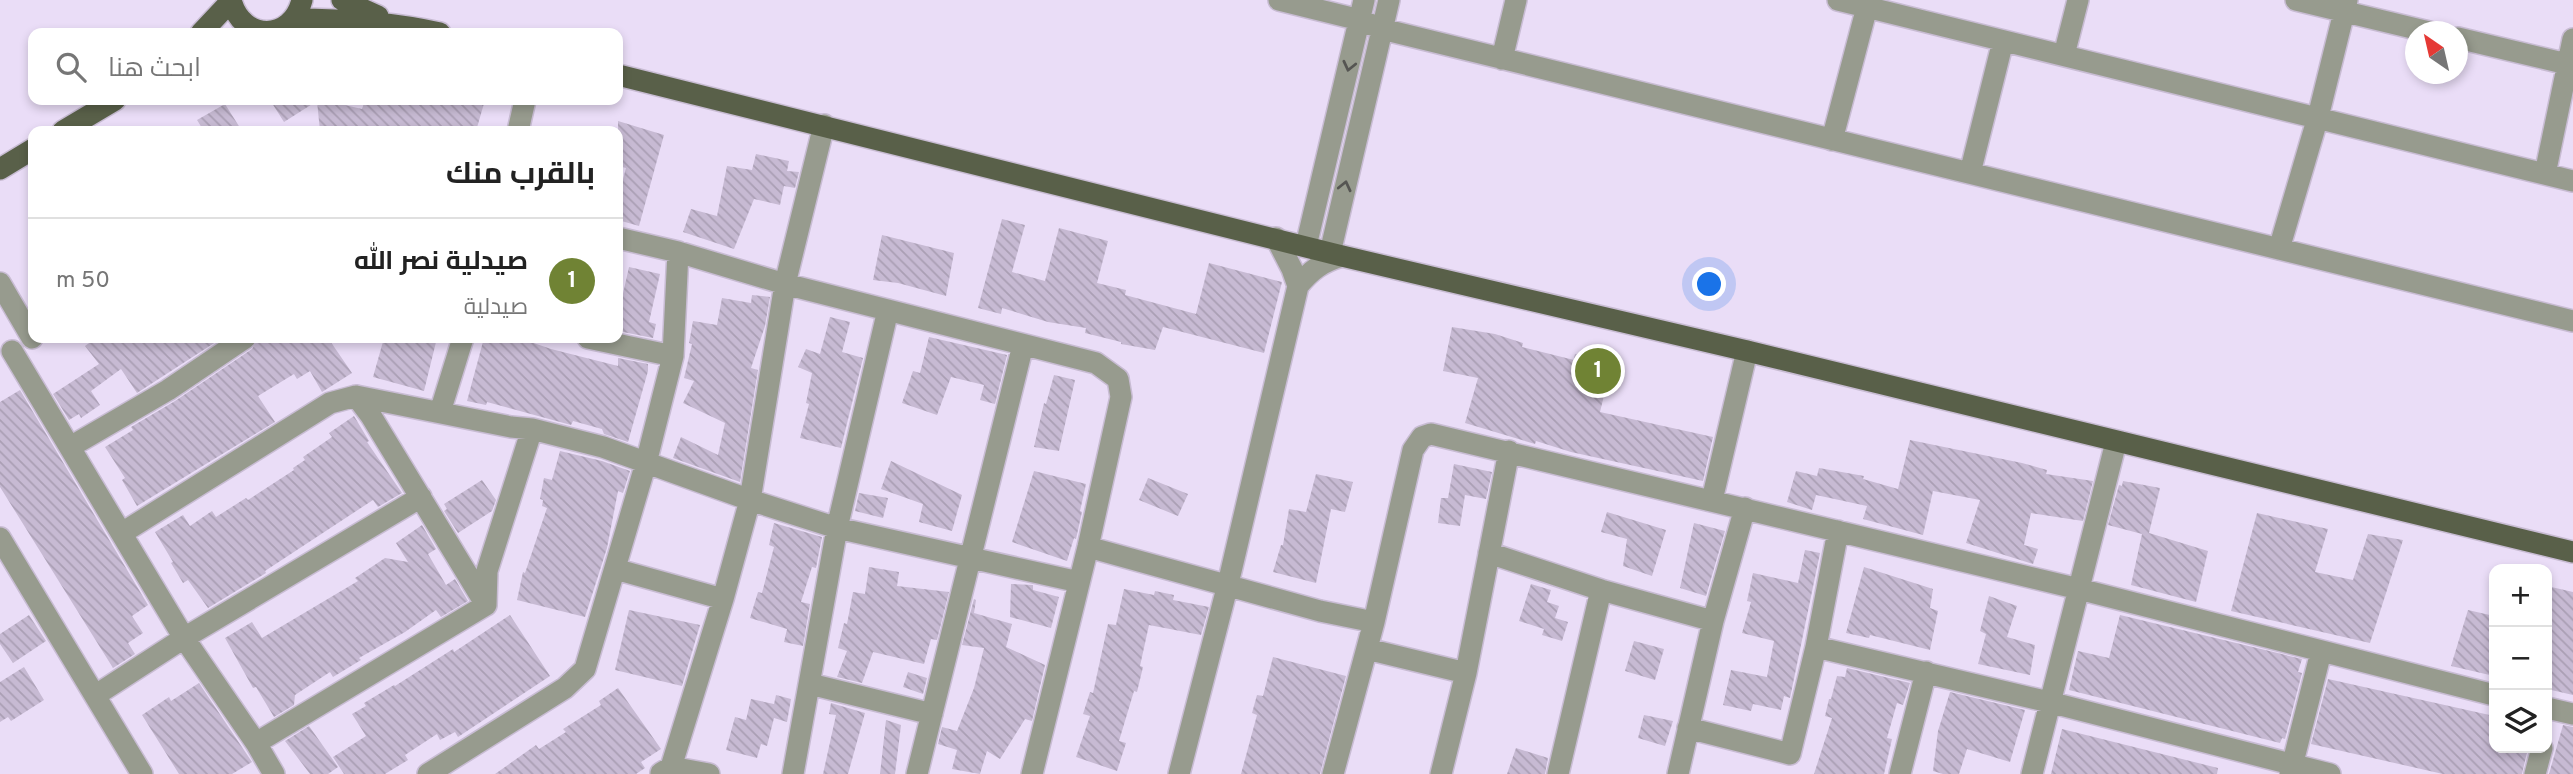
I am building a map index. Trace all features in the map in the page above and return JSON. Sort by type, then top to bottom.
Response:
[{"type":"main road","points":[[342,0],[396,24]]},
{"type":"main road","points":[[206,28],[231,1],[240,20],[249,28]]},
{"type":"main road","points":[[279,28],[298,10],[342,19],[416,28]]},
{"type":"main road","points":[[623,76],[1336,254],[2573,552]]},
{"type":"main road","points":[[71,126],[107,105]]},
{"type":"main road","points":[[0,169],[28,152]]},
{"type":"street","points":[[1279,0],[1362,10],[1382,29],[2573,321]]},
{"type":"street","points":[[1180,774],[1298,286],[1310,272],[1336,254],[1389,0]]},
{"type":"street","points":[[1502,59],[1516,0]]},
{"type":"street","points":[[1838,0],[2573,181]]},
{"type":"street","points":[[2064,55],[2078,0]]},
{"type":"street","points":[[2296,0],[2345,6],[2405,25]]},
{"type":"street","points":[[2279,249],[2318,117],[2345,6]]},
{"type":"street","points":[[1832,139],[1867,7]]},
{"type":"street","points":[[1306,246],[1362,10]]},
{"type":"street","points":[[2545,174],[2573,39]]},
{"type":"street","points":[[2468,40],[2567,64]]},
{"type":"street","points":[[1970,173],[2003,41]]},
{"type":"street","points":[[518,126],[525,105]]},
{"type":"street","points":[[709,774],[664,771],[723,598],[750,500],[785,284],[824,125]]},
{"type":"street","points":[[1276,237],[1293,269],[1298,286]]},
{"type":"street","points":[[623,239],[678,252],[785,284],[1096,363],[1118,379],[1121,397],[1088,547],[1032,774]]},
{"type":"street","points":[[428,774],[565,688],[585,669],[646,463],[673,356],[678,252]]},
{"type":"street","points":[[0,283],[28,329]]},
{"type":"street","points":[[793,774],[837,528],[888,310]]},
{"type":"street","points":[[28,340],[6,355],[70,447],[184,638],[274,774]]},
{"type":"street","points":[[70,447],[168,390],[238,343]]},
{"type":"street","points":[[440,412],[461,343]]},
{"type":"street","points":[[612,343],[673,356]]},
{"type":"street","points":[[917,774],[1023,345]]},
{"type":"street","points":[[1712,500],[1747,351]]},
{"type":"street","points":[[122,533],[330,403],[356,396],[532,429],[603,447],[837,528],[1079,582]]},
{"type":"street","points":[[356,396],[372,416],[486,605]]},
{"type":"street","points":[[486,605],[487,571],[532,429]]},
{"type":"street","points":[[1333,774],[1374,622],[1417,442],[1431,434],[2079,589],[2489,694]]},
{"type":"street","points":[[2032,774],[2116,442]]},
{"type":"street","points":[[1441,774],[1466,673],[1509,451]]},
{"type":"street","points":[[96,695],[184,638],[421,497]]},
{"type":"street","points":[[1678,774],[1713,621],[1745,508]]},
{"type":"street","points":[[1688,728],[1787,764],[1816,647],[1838,531]]},
{"type":"street","points":[[0,538],[142,774]]},
{"type":"street","points":[[1088,547],[1320,611],[1374,622]]},
{"type":"street","points":[[1489,553],[1601,590],[1713,621]]},
{"type":"street","points":[[615,569],[723,598]]},
{"type":"street","points":[[1558,774],[1601,590]]},
{"type":"street","points":[[256,743],[486,605]]},
{"type":"street","points":[[1816,647],[2049,702],[2291,769],[2330,774]]},
{"type":"street","points":[[1367,649],[1466,673]]},
{"type":"street","points":[[2291,769],[2321,652]]},
{"type":"street","points":[[1900,774],[1926,672]]},
{"type":"street","points":[[810,684],[932,714]]},
{"type":"street","points":[[2552,716],[2573,714]]},
{"type":"street","points":[[2535,774],[2541,753]]},
{"type":"building","points":[[226,105],[239,126],[201,126],[197,120]]},
{"type":"building","points":[[273,105],[311,105],[284,122]]},
{"type":"building","points":[[317,105],[345,105],[362,109],[363,105],[484,105],[477,126],[320,126]]},
{"type":"building","points":[[618,121],[664,135],[639,226],[623,221],[623,179],[626,168],[623,167],[623,126],[618,126]]},
{"type":"building","points":[[756,154],[789,161],[787,171],[799,172],[795,188],[784,186],[780,205],[754,199],[734,249],[683,232],[691,209],[717,216],[727,166],[752,170]]},
{"type":"building","points":[[1002,219],[1025,225],[1012,272],[1045,281],[1059,228],[1108,241],[1097,283],[1126,290],[1125,295],[1196,314],[1209,263],[1282,282],[1264,353],[1163,327],[1155,350],[1121,344],[1085,333],[1086,328],[1048,322],[1002,308],[1001,314],[978,308]]},
{"type":"building","points":[[882,235],[954,253],[946,296],[898,283],[873,280]]},
{"type":"building","points":[[629,267],[660,274],[649,322],[656,324],[653,338],[623,332],[623,294]]},
{"type":"building","points":[[752,295],[770,297],[765,326],[751,368],[758,370],[740,482],[673,458],[681,437],[718,455],[725,423],[683,403],[694,381],[684,378],[692,344],[689,343],[693,321],[717,325],[722,298],[751,303]]},
{"type":"building","points":[[830,317],[850,322],[842,352],[863,358],[841,448],[800,438],[809,404],[806,403],[812,373],[798,367],[806,349],[820,354]]},
{"type":"building","points":[[1452,327],[1495,334],[1523,343],[1522,347],[1574,360],[1575,354],[1612,363],[1600,412],[1713,437],[1703,481],[1571,452],[1536,441],[1535,444],[1465,423],[1478,378],[1443,371]]},
{"type":"building","points":[[929,337],[1007,355],[995,404],[980,400],[984,385],[951,377],[937,415],[902,403],[913,371],[920,373]]},
{"type":"building","points":[[89,343],[214,343],[137,393],[121,369],[91,391],[100,405],[81,418],[79,414],[69,420],[53,394],[99,364],[85,346]]},
{"type":"building","points":[[255,343],[331,343],[352,373],[322,392],[310,371],[297,379],[294,374],[258,396],[275,422],[137,506],[122,480],[125,478],[105,447],[133,430],[131,427],[252,349]]},
{"type":"building","points":[[383,343],[436,343],[424,391],[373,377]]},
{"type":"building","points":[[483,343],[534,343],[618,366],[618,358],[648,364],[628,442],[604,434],[602,429],[573,421],[571,425],[487,402],[486,405],[467,401]]},
{"type":"building","points":[[1054,375],[1075,380],[1059,451],[1034,447],[1044,403],[1046,404]]},
{"type":"building","points":[[20,390],[148,605],[132,616],[143,633],[128,643],[135,654],[113,668],[0,487],[0,402]]},
{"type":"building","points":[[354,416],[369,441],[367,442],[402,493],[378,507],[373,500],[265,571],[266,573],[208,608],[188,580],[183,583],[155,532],[183,515],[190,526],[212,511],[216,517],[246,498],[248,500],[294,470],[293,468],[305,460],[303,457],[332,437],[329,433]]},
{"type":"building","points":[[1910,440],[2022,463],[2047,470],[2046,474],[2093,481],[2083,521],[2031,513],[2024,545],[2038,549],[2033,564],[1966,543],[1980,500],[1933,491],[1923,535],[1863,519],[1867,506],[1816,495],[1812,510],[1787,502],[1796,471],[1817,476],[1819,468],[1864,476],[1863,479],[1898,489]]},
{"type":"building","points":[[560,451],[630,471],[623,493],[618,491],[607,548],[585,617],[517,600],[523,572],[525,573],[547,508],[542,506],[543,500],[540,499],[544,478],[552,480]]},
{"type":"building","points":[[891,461],[962,495],[952,531],[919,522],[923,504],[881,489]]},
{"type":"building","points":[[1454,464],[1492,472],[1486,499],[1465,495],[1460,526],[1438,523],[1441,498],[1448,498]]},
{"type":"building","points":[[1034,471],[1086,484],[1076,539],[1074,538],[1067,561],[1012,542]]},
{"type":"building","points":[[1316,474],[1353,482],[1345,512],[1331,509],[1316,583],[1273,572],[1283,545],[1289,509],[1306,512]]},
{"type":"building","points":[[1148,478],[1188,494],[1178,516],[1139,500]]},
{"type":"building","points":[[482,480],[496,500],[492,511],[458,533],[444,511],[447,509],[444,504]]},
{"type":"building","points":[[2123,481],[2160,488],[2149,533],[2208,551],[2196,602],[2131,585],[2142,534],[2108,525],[2119,485],[2122,486]]},
{"type":"building","points":[[859,493],[888,498],[883,518],[855,511]]},
{"type":"building","points":[[1607,512],[1666,530],[1652,576],[1623,566],[1627,539],[1601,532]]},
{"type":"building","points":[[2257,513],[2328,529],[2315,572],[2353,580],[2368,534],[2403,540],[2370,643],[2231,611]]},
{"type":"building","points":[[774,523],[822,537],[816,568],[812,567],[801,602],[810,604],[803,646],[784,642],[787,629],[750,618],[758,592],[762,593],[774,547],[769,545]]},
{"type":"building","points":[[1694,523],[1725,531],[1706,596],[1680,588]]},
{"type":"building","points":[[422,525],[436,549],[428,554],[446,585],[455,579],[468,601],[441,617],[436,610],[333,677],[330,672],[295,695],[294,705],[274,717],[256,687],[253,688],[225,638],[252,622],[262,638],[358,581],[355,578],[385,558],[408,562],[396,543]]},
{"type":"building","points":[[1805,550],[1820,553],[1790,698],[1784,696],[1781,710],[1753,704],[1751,711],[1723,705],[1731,670],[1767,677],[1774,641],[1742,633],[1751,602],[1747,601],[1753,573],[1798,583]]},
{"type":"building","points":[[869,567],[899,572],[897,586],[949,592],[937,640],[931,639],[924,664],[873,652],[862,683],[837,677],[847,651],[838,648],[844,623],[847,624],[853,592],[865,594]]},
{"type":"building","points":[[1864,567],[1933,589],[1930,608],[1938,611],[1930,650],[1870,635],[1869,638],[1846,633]]},
{"type":"building","points":[[1011,584],[1033,585],[1033,590],[1059,597],[1051,628],[1010,617]]},
{"type":"building","points":[[1531,584],[1551,590],[1547,602],[1559,606],[1555,618],[1568,622],[1562,641],[1542,635],[1544,629],[1519,621]]},
{"type":"building","points":[[2552,587],[2573,592],[2573,695],[2552,690]]},
{"type":"building","points":[[1124,589],[1154,595],[1155,591],[1174,595],[1173,600],[1209,607],[1201,635],[1149,625],[1137,692],[1134,691],[1119,741],[1126,743],[1117,771],[1076,757],[1090,716],[1083,714],[1090,692],[1093,693],[1108,624],[1116,625]]},
{"type":"building","points":[[1989,596],[2017,606],[2007,637],[2035,645],[2030,675],[1978,664],[1986,634],[1980,631]]},
{"type":"building","points":[[974,599],[974,613],[1012,624],[1006,647],[1045,665],[1032,721],[1025,719],[1000,759],[987,751],[980,774],[952,769],[957,750],[938,744],[942,727],[957,731],[974,688],[984,648],[962,645]]},
{"type":"building","points":[[629,610],[700,625],[682,686],[615,670]]},
{"type":"building","points":[[2468,610],[2489,615],[2489,675],[2451,666]]},
{"type":"building","points":[[29,615],[46,641],[13,663],[0,644],[0,634]]},
{"type":"building","points":[[510,615],[550,676],[458,737],[455,732],[440,740],[437,734],[405,755],[408,760],[385,774],[344,774],[333,757],[366,736],[352,714],[366,706],[364,703],[453,649],[454,652]]},
{"type":"building","points":[[2120,615],[2302,659],[2298,672],[2302,673],[2285,739],[2282,738],[2280,743],[2069,690],[2078,651],[2109,658]]},
{"type":"building","points":[[1634,641],[1664,649],[1655,680],[1625,671]]},
{"type":"building","points":[[1273,657],[1346,676],[1320,774],[1241,774],[1257,715],[1252,713],[1257,695],[1263,696]]},
{"type":"building","points":[[24,667],[44,700],[11,721],[8,717],[0,722],[0,682]]},
{"type":"building","points":[[1847,668],[1910,683],[1903,705],[1897,703],[1887,738],[1892,739],[1884,774],[1814,774],[1832,718],[1825,716],[1829,699],[1837,676],[1845,677]]},
{"type":"building","points":[[908,672],[927,678],[923,694],[903,687]]},
{"type":"building","points":[[2328,679],[2489,715],[2489,753],[2527,753],[2522,774],[2443,774],[2311,744]]},
{"type":"building","points":[[199,683],[252,762],[232,774],[179,774],[142,715],[169,697],[171,701]]},
{"type":"building","points":[[618,688],[661,749],[641,762],[645,768],[636,774],[495,774],[536,745],[539,749],[566,732],[563,729],[601,705],[599,701]]},
{"type":"building","points":[[1950,692],[2025,710],[2010,762],[1967,749],[1959,774],[1933,771],[1938,731]]},
{"type":"building","points":[[776,695],[791,699],[787,722],[774,718],[767,746],[761,744],[757,758],[726,750],[735,717],[746,720],[751,699],[774,704]]},
{"type":"building","points":[[831,703],[865,713],[848,774],[823,774],[836,715],[829,714]]},
{"type":"building","points":[[1644,715],[1673,721],[1665,746],[1638,738]]},
{"type":"building","points":[[886,720],[901,725],[895,774],[880,774]]},
{"type":"building","points":[[2563,725],[2573,727],[2573,774],[2549,774]]},
{"type":"building","points":[[309,726],[338,767],[328,774],[310,774],[285,741]]},
{"type":"building","points":[[2062,729],[2218,768],[2217,774],[2051,774]]},
{"type":"building","points":[[1516,748],[1548,758],[1545,774],[1507,774]]},
{"type":"place","name":"صيدلية نصر الله","points":[[1598,371]]}]
